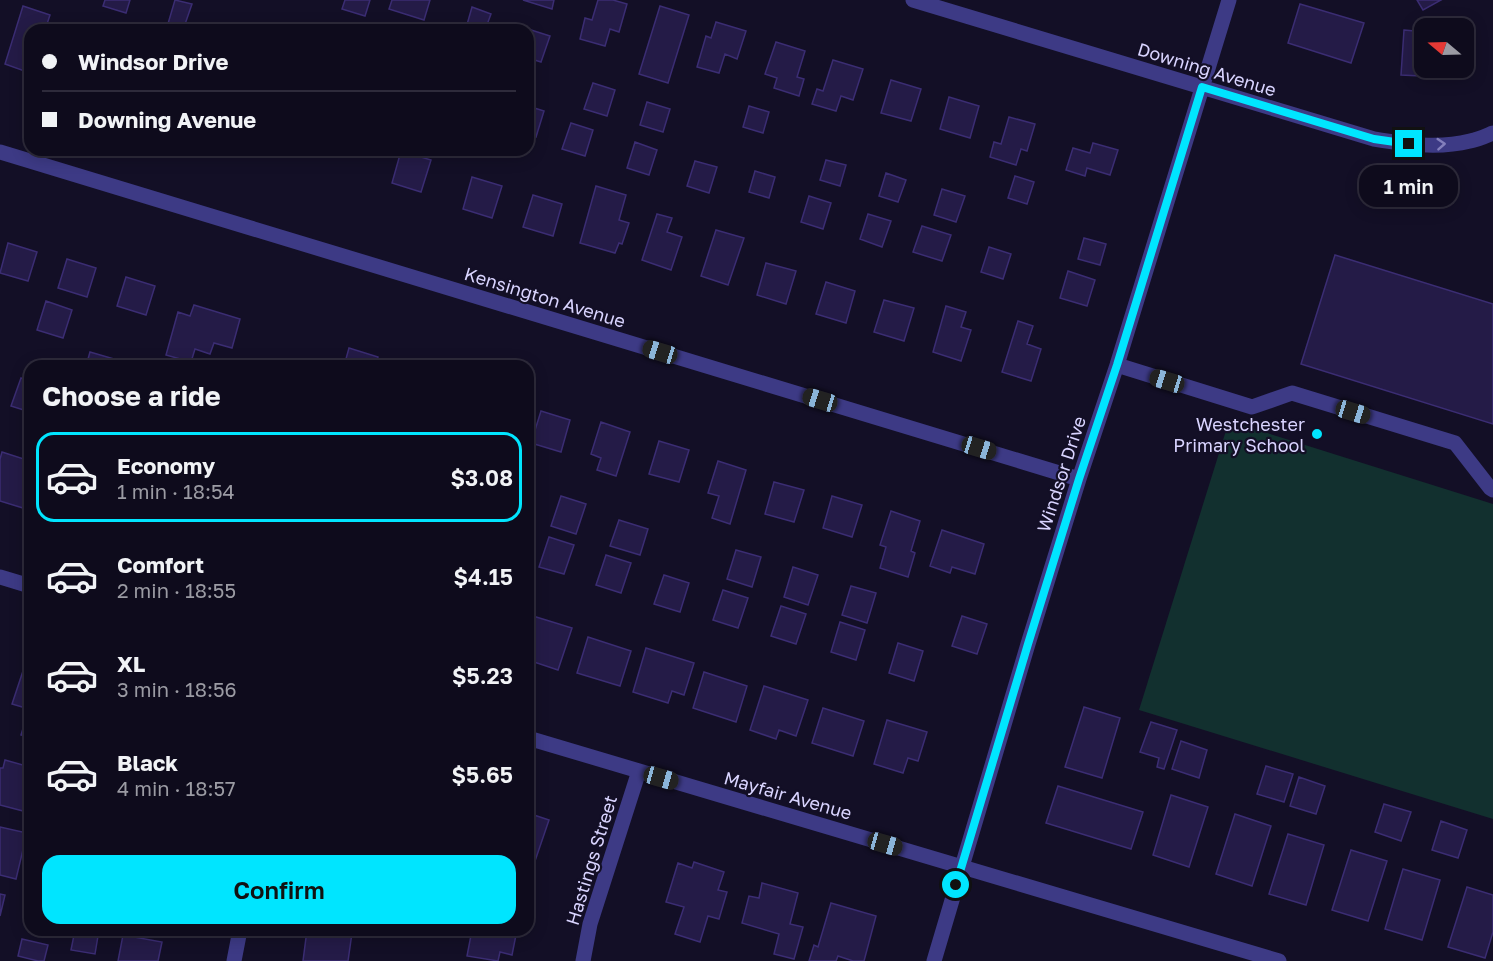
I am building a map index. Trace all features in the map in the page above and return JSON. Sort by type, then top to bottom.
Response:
[{"type":"street","name":"Downing Avenue","points":[[913,0],[1374,139],[1439,145],[1470,141],[1493,134]]},
{"type":"street","name":"Windsor Drive","points":[[934,961],[1079,479],[1117,365],[1229,0]]},
{"type":"street","name":"Kensington Avenue","points":[[0,152],[1079,479]]},
{"type":"street","points":[[1117,365],[1252,407],[1292,393],[1455,444],[1493,489]]},
{"type":"street","points":[[0,577],[24,584]]},
{"type":"street","name":"Mayfair Avenue","points":[[534,740],[1279,961]]},
{"type":"street","name":"Hastings Street","points":[[583,961],[590,924],[639,771]]},
{"type":"street","points":[[234,961],[239,936]]},
{"type":"green space","points":[[1229,421],[1493,504],[1493,819],[1139,710]]},
{"type":"building","points":[[105,0],[130,0],[126,13],[103,6]]},
{"type":"building","points":[[175,0],[192,4],[185,24],[168,24]]},
{"type":"building","points":[[345,0],[370,0],[365,16],[342,9]]},
{"type":"building","points":[[392,0],[430,0],[424,20],[389,9]]},
{"type":"building","points":[[523,0],[554,0],[552,9]]},
{"type":"building","points":[[598,0],[613,0],[627,4],[619,32],[610,29],[605,46],[580,39],[585,18],[592,20]]},
{"type":"building","points":[[1417,0],[1441,0],[1423,10]]},
{"type":"building","points":[[1300,4],[1364,23],[1351,63],[1288,43]]},
{"type":"building","points":[[23,6],[50,15],[47,24],[24,24],[24,71],[5,64]]},
{"type":"building","points":[[660,6],[689,15],[668,83],[639,74]]},
{"type":"building","points":[[472,7],[491,14],[487,24],[467,24]]},
{"type":"building","points":[[716,22],[746,31],[737,59],[725,54],[719,73],[697,67],[706,36],[711,38]]},
{"type":"building","points":[[1404,30],[1414,31],[1414,76],[1401,75]]},
{"type":"building","points":[[534,31],[550,36],[541,62],[534,60]]},
{"type":"building","points":[[776,42],[805,51],[797,77],[804,79],[799,96],[774,88],[777,78],[765,74]]},
{"type":"building","points":[[833,60],[863,69],[853,100],[841,96],[836,111],[812,104],[817,89],[823,91]]},
{"type":"building","points":[[891,80],[921,89],[911,121],[881,113]]},
{"type":"building","points":[[593,83],[615,90],[607,116],[584,109]]},
{"type":"building","points":[[949,97],[979,106],[970,138],[940,129]]},
{"type":"building","points":[[647,102],[670,109],[663,132],[640,125]]},
{"type":"building","points":[[749,106],[769,112],[763,133],[743,127]]},
{"type":"building","points":[[534,108],[544,111],[536,137],[534,136]]},
{"type":"building","points":[[1009,117],[1035,124],[1027,151],[1021,149],[1016,165],[990,157],[994,142],[1001,144]]},
{"type":"building","points":[[571,123],[593,130],[585,156],[562,149]]},
{"type":"building","points":[[635,142],[657,150],[649,175],[627,168]]},
{"type":"building","points":[[1093,143],[1118,150],[1110,175],[1087,168],[1085,176],[1066,170],[1073,148],[1090,153]]},
{"type":"building","points":[[400,156],[418,156],[431,160],[421,192],[392,183]]},
{"type":"building","points":[[826,160],[846,165],[840,186],[820,180]]},
{"type":"building","points":[[695,161],[717,167],[709,193],[687,186]]},
{"type":"building","points":[[755,171],[775,177],[769,198],[749,192]]},
{"type":"building","points":[[886,173],[906,180],[898,202],[879,196]]},
{"type":"building","points":[[1015,176],[1034,182],[1027,204],[1008,198]]},
{"type":"building","points":[[472,177],[502,186],[492,218],[463,209]]},
{"type":"building","points":[[596,186],[626,195],[619,220],[629,223],[622,244],[619,243],[615,253],[580,243]]},
{"type":"building","points":[[942,189],[965,196],[956,222],[934,215]]},
{"type":"building","points":[[533,195],[562,204],[553,236],[523,227]]},
{"type":"building","points":[[809,196],[831,203],[823,229],[801,222]]},
{"type":"building","points":[[657,214],[672,218],[667,232],[682,237],[671,270],[642,260]]},
{"type":"building","points":[[868,214],[891,221],[882,247],[860,239]]},
{"type":"building","points":[[922,226],[951,235],[942,261],[913,252]]},
{"type":"building","points":[[716,230],[744,238],[728,285],[701,276]]},
{"type":"building","points":[[1084,238],[1106,244],[1100,265],[1078,259]]},
{"type":"building","points":[[8,243],[37,252],[28,281],[0,273]]},
{"type":"building","points":[[989,247],[1011,254],[1003,279],[981,272]]},
{"type":"building","points":[[1335,255],[1493,304],[1493,424],[1301,364]]},
{"type":"building","points":[[67,259],[96,268],[87,297],[58,288]]},
{"type":"building","points":[[766,263],[796,271],[786,304],[757,295]]},
{"type":"building","points":[[1068,271],[1095,280],[1087,306],[1060,298]]},
{"type":"building","points":[[126,277],[155,286],[146,315],[117,306]]},
{"type":"building","points":[[826,282],[855,291],[846,323],[816,314]]},
{"type":"building","points":[[884,300],[914,308],[904,341],[874,332]]},
{"type":"building","points":[[46,301],[72,310],[63,338],[37,330]]},
{"type":"building","points":[[194,305],[240,319],[232,348],[214,343],[210,354],[195,349],[192,360],[166,355],[178,312],[190,316]]},
{"type":"building","points":[[946,306],[966,312],[961,327],[971,330],[961,361],[933,352]]},
{"type":"building","points":[[1018,321],[1033,326],[1027,344],[1041,349],[1031,381],[1002,372]]},
{"type":"building","points":[[349,348],[378,357],[377,360],[346,360]]},
{"type":"building","points":[[90,352],[118,360],[88,360]]},
{"type":"building","points":[[21,378],[24,379],[24,410],[11,406]]},
{"type":"building","points":[[541,411],[570,420],[561,452],[534,444],[534,433]]},
{"type":"building","points":[[601,422],[630,432],[616,476],[597,470],[601,458],[591,454]]},
{"type":"building","points":[[659,441],[689,450],[679,482],[649,474]]},
{"type":"building","points":[[2,452],[24,459],[23,508],[0,501]]},
{"type":"building","points":[[718,461],[746,470],[730,524],[712,518],[719,496],[708,493]]},
{"type":"building","points":[[774,482],[804,490],[794,522],[765,514]]},
{"type":"building","points":[[561,496],[586,504],[576,534],[551,526]]},
{"type":"building","points":[[832,496],[862,505],[852,537],[823,528]]},
{"type":"building","points":[[891,511],[920,521],[911,551],[915,553],[908,577],[880,568],[886,547],[880,545]]},
{"type":"building","points":[[619,520],[648,529],[640,555],[610,546]]},
{"type":"building","points":[[942,530],[984,544],[975,574],[952,567],[950,573],[930,566]]},
{"type":"building","points":[[549,537],[574,545],[564,574],[539,567]]},
{"type":"building","points":[[736,550],[761,557],[752,587],[727,579]]},
{"type":"building","points":[[606,555],[631,563],[621,593],[596,585]]},
{"type":"building","points":[[793,567],[818,575],[808,605],[784,597]]},
{"type":"building","points":[[664,575],[689,583],[680,612],[654,604]]},
{"type":"building","points":[[851,586],[876,593],[867,623],[842,615]]},
{"type":"building","points":[[723,590],[748,598],[738,628],[713,620]]},
{"type":"building","points":[[781,606],[806,614],[796,644],[771,636]]},
{"type":"building","points":[[534,616],[572,628],[558,670],[534,662]]},
{"type":"building","points":[[962,616],[987,624],[977,654],[952,646]]},
{"type":"building","points":[[840,622],[865,630],[856,660],[831,652]]},
{"type":"building","points":[[588,637],[631,651],[620,686],[577,673]]},
{"type":"building","points":[[898,643],[923,651],[914,681],[889,673]]},
{"type":"building","points":[[646,648],[694,663],[684,695],[672,691],[668,703],[633,692]]},
{"type":"building","points":[[24,668],[24,708],[12,704]]},
{"type":"building","points":[[704,672],[747,686],[736,722],[693,708]]},
{"type":"building","points":[[764,686],[808,700],[796,736],[779,730],[776,739],[750,730]]},
{"type":"building","points":[[1084,707],[1120,718],[1102,778],[1065,767]]},
{"type":"building","points":[[823,708],[864,721],[853,756],[812,743]]},
{"type":"building","points":[[887,720],[927,732],[918,761],[908,758],[903,773],[874,764]]},
{"type":"building","points":[[1151,722],[1177,730],[1164,769],[1157,767],[1159,758],[1140,752]]},
{"type":"building","points":[[1181,741],[1207,750],[1199,778],[1172,769]]},
{"type":"building","points":[[5,760],[24,765],[24,811],[0,805],[0,768],[3,768]]},
{"type":"building","points":[[1266,766],[1293,774],[1284,802],[1257,794]]},
{"type":"building","points":[[1299,777],[1325,786],[1316,814],[1290,806]]},
{"type":"building","points":[[1058,786],[1143,812],[1131,849],[1046,823]]},
{"type":"building","points":[[1171,795],[1208,807],[1189,867],[1153,855]]},
{"type":"building","points":[[1384,804],[1411,812],[1401,841],[1375,832]]},
{"type":"building","points":[[1235,814],[1271,826],[1252,886],[1216,874]]},
{"type":"building","points":[[534,815],[549,820],[534,864]]},
{"type":"building","points":[[1441,821],[1467,830],[1458,858],[1432,850]]},
{"type":"building","points":[[0,827],[24,832],[24,846],[16,879],[0,875]]},
{"type":"building","points":[[1288,834],[1324,845],[1306,905],[1269,894]]},
{"type":"building","points":[[1351,850],[1387,861],[1368,921],[1332,910]]},
{"type":"building","points":[[694,862],[724,872],[718,890],[727,892],[719,919],[708,916],[700,942],[675,934],[684,907],[666,902],[678,863],[692,868]]},
{"type":"building","points":[[1403,869],[1440,880],[1422,940],[1385,929]]},
{"type":"building","points":[[762,883],[798,893],[790,924],[803,927],[794,959],[774,954],[779,934],[742,923],[749,896],[759,898]]},
{"type":"building","points":[[1467,887],[1493,895],[1493,932],[1485,958],[1448,947]]},
{"type":"building","points":[[0,894],[5,895],[0,916]]},
{"type":"building","points":[[831,903],[876,916],[864,961],[853,961],[838,956],[836,961],[809,961],[814,945],[818,947]]},
{"type":"building","points":[[74,936],[98,936],[95,954],[71,950]]},
{"type":"building","points":[[123,936],[162,942],[158,961],[118,961]]},
{"type":"building","points":[[306,936],[352,936],[348,961],[303,961]]},
{"type":"building","points":[[471,936],[516,936],[512,955],[500,952],[498,961],[467,956]]},
{"type":"building","points":[[22,939],[48,945],[44,961],[18,956]]},
{"type":"place","name":"Westchester Primary School","points":[[1317,434]]},
{"type":"route","points":[[956,885],[1028,644],[1202,87],[1374,139],[1409,144]]}]
